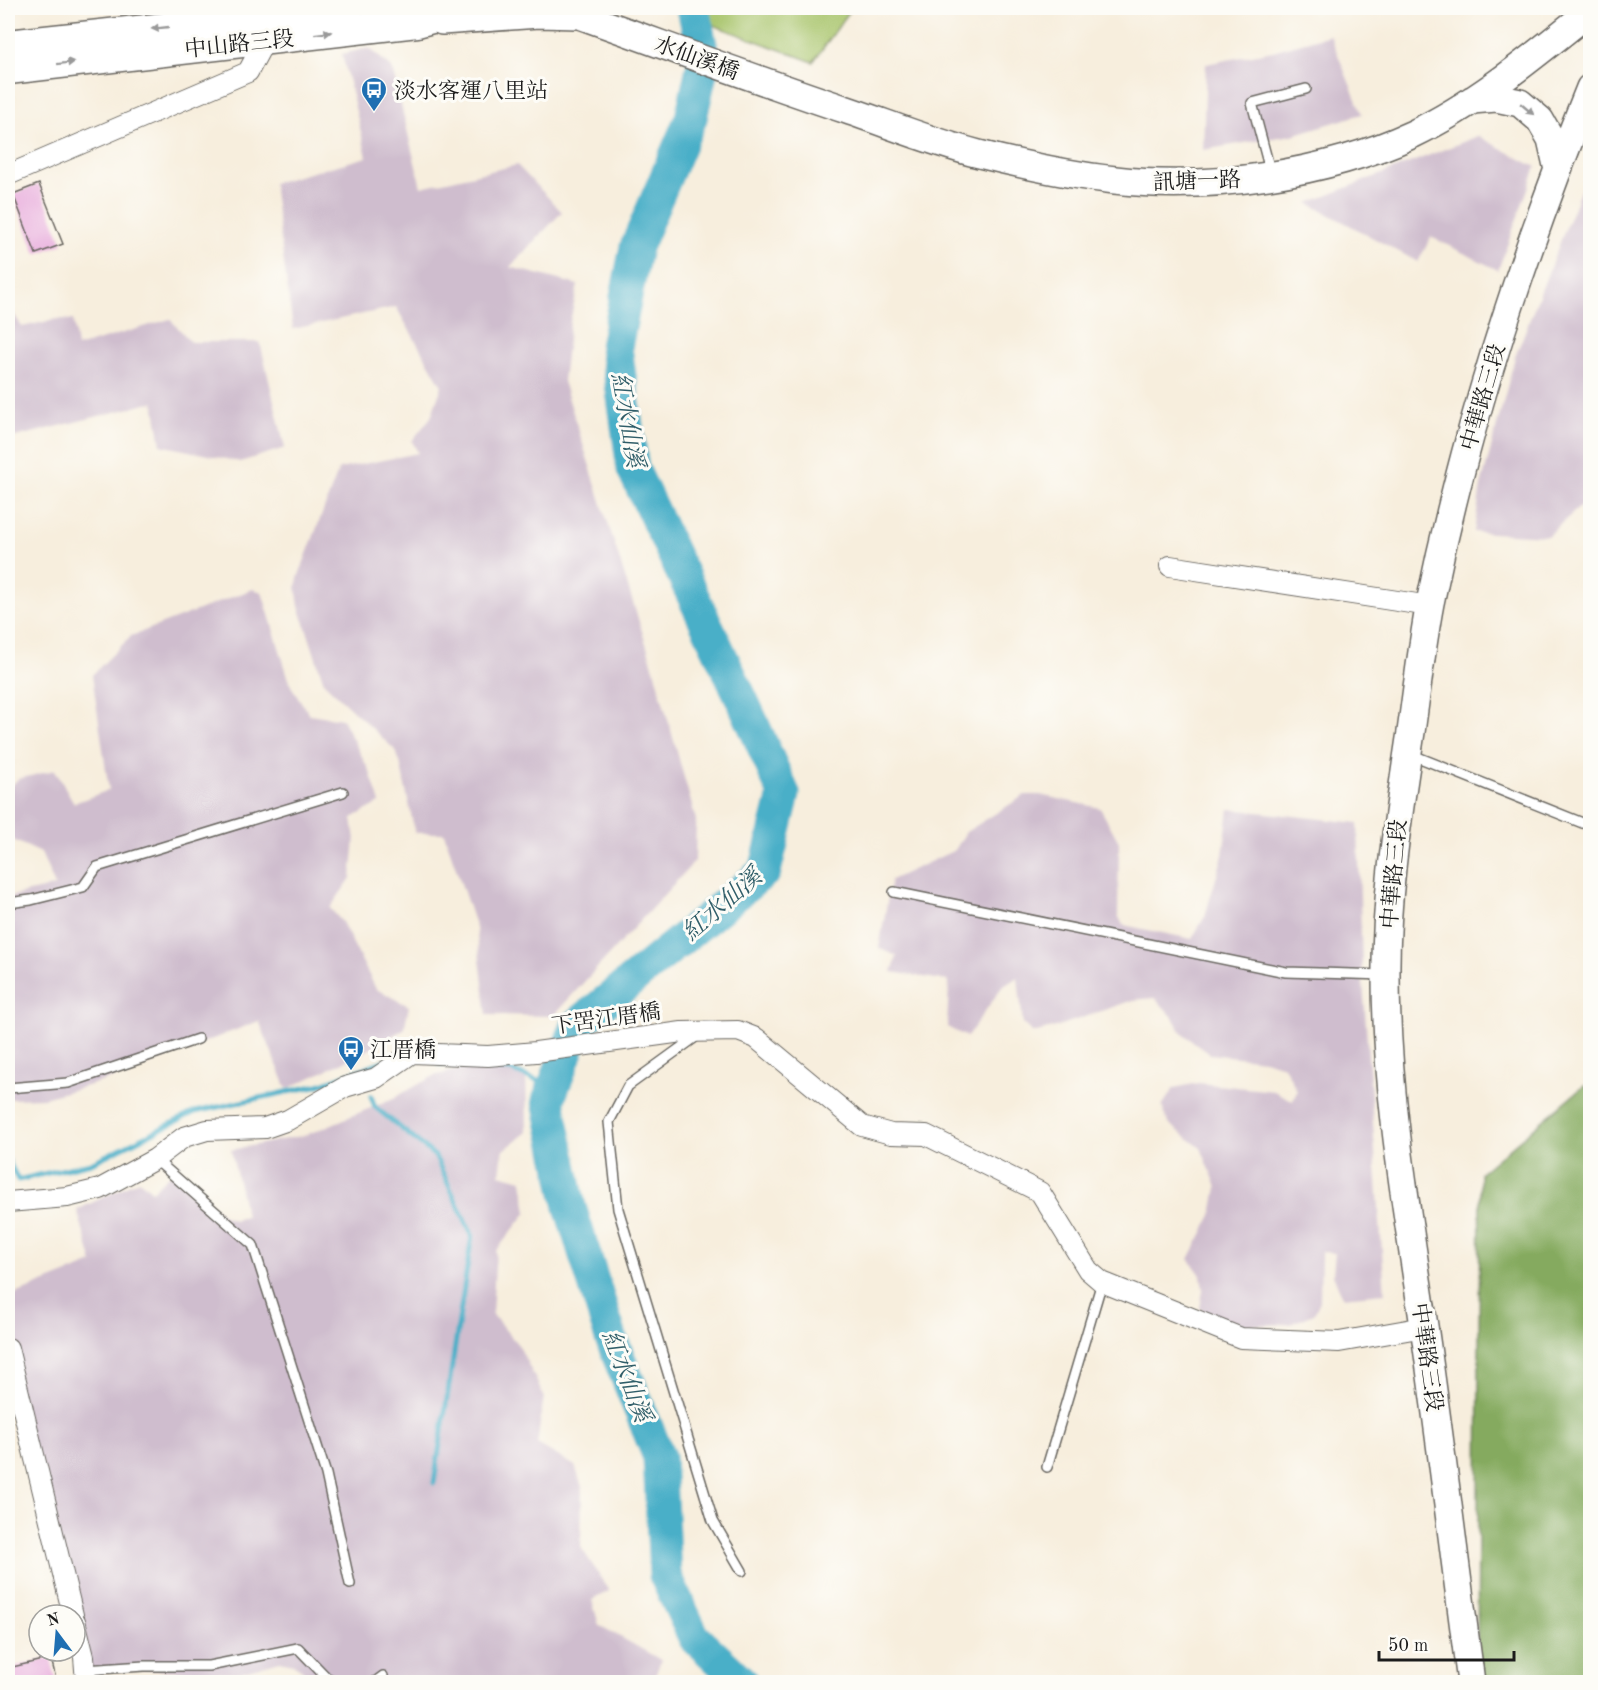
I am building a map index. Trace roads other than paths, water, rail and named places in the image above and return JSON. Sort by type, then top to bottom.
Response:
[{"type":"main road","name":"中山路三段","points":[[8,69],[348,8]]},
{"type":"main road","name":"中山路三段","points":[[8,45],[261,22],[417,22],[468,8]]},
{"type":"main road","points":[[417,22],[539,15],[582,10]]},
{"type":"main road","name":"水仙溪橋","points":[[582,10],[624,30],[771,84]]},
{"type":"main road","name":"訊塘一路","points":[[771,84],[976,153],[1039,168],[1116,181],[1195,183],[1272,176],[1335,162],[1413,134],[1472,100],[1532,58],[1590,11]]},
{"type":"main road","name":"中華路三段","points":[[1471,1683],[1424,1327],[1396,1145],[1386,975],[1391,887],[1401,787],[1430,606],[1458,481],[1487,372],[1558,170],[1590,88]]},
{"type":"main road","points":[[1472,100],[1497,98],[1520,103],[1540,120],[1551,139],[1558,170]]},
{"type":"street","points":[[8,175],[248,72],[261,22]]},
{"type":"street","points":[[1170,566],[1430,606]]},
{"type":"street","name":"下罟江厝橋","points":[[8,1202],[67,1197],[100,1189],[155,1159],[184,1137],[207,1130],[265,1128],[288,1120],[345,1087],[376,1078],[412,1053],[488,1056],[536,1052],[682,1032],[738,1031],[756,1038],[862,1126],[891,1134],[926,1135],[1040,1192],[1088,1270],[1102,1282]]},
{"type":"street","points":[[1102,1282],[1241,1338],[1339,1342],[1424,1327]]},
{"type":"street","points":[[8,1348],[70,1603]]},
{"type":"lane","points":[[1272,176],[1252,103],[1306,89]]},
{"type":"lane","points":[[1408,753],[1590,826]]},
{"type":"lane","points":[[8,903],[31,900],[82,887],[97,867],[343,792]]},
{"type":"lane","points":[[894,892],[1286,972],[1386,975]]},
{"type":"lane","points":[[704,1031],[628,1086],[609,1122],[618,1209],[714,1521],[742,1571]]},
{"type":"lane","points":[[8,1088],[68,1083],[198,1039]]},
{"type":"lane","points":[[155,1159],[253,1245],[326,1474],[350,1584]]},
{"type":"lane","points":[[1047,1467],[1102,1282]]},
{"type":"lane","points":[[86,1676],[144,1666],[209,1666],[298,1648],[331,1683]]},
{"type":"waterway","name":"紅水仙溪","points":[[693,8],[704,59],[691,118],[636,247],[616,347],[633,469],[784,794],[765,871],[577,1025],[548,1101],[570,1207],[611,1338],[659,1457],[665,1575],[694,1637],[742,1682]]},
{"type":"waterway","points":[[8,1160],[18,1180],[91,1163],[195,1112],[319,1085],[388,1059]]},
{"type":"waterway","points":[[439,1064],[510,1070],[553,1087]]},
{"type":"waterway","points":[[371,1096],[375,1107],[435,1156],[472,1235],[434,1483]]},
{"type":"waterway","points":[[711,1682],[718,1659]]},
{"type":"place","name":"淡水客運八里站","points":[[374,113]]},
{"type":"place","name":"江厝橋","points":[[351,1072]]}]
